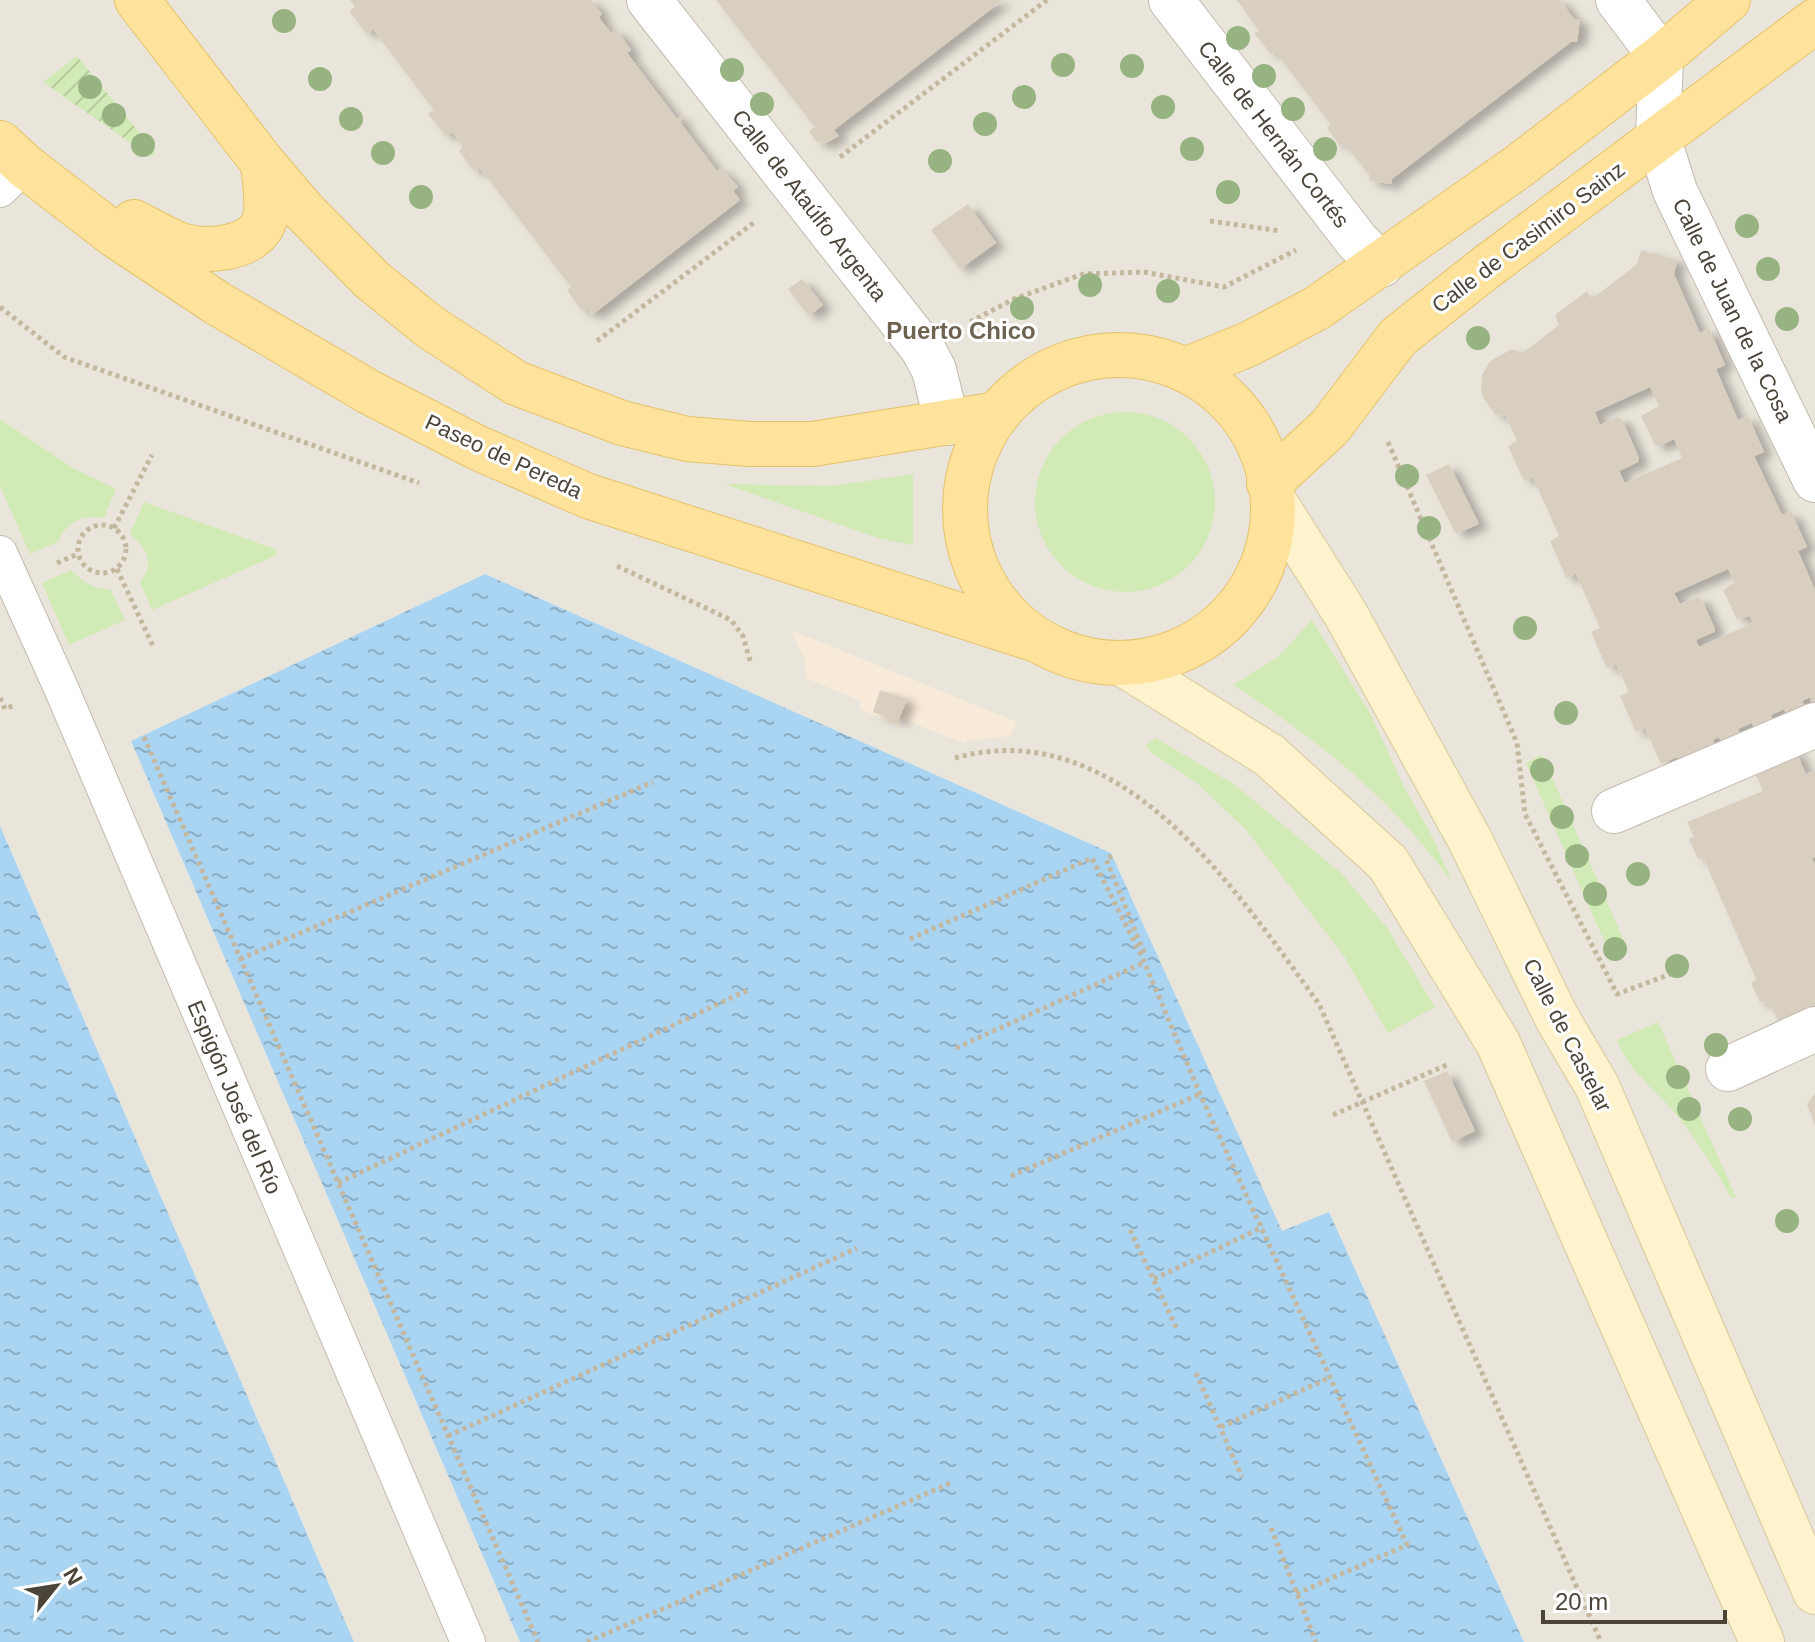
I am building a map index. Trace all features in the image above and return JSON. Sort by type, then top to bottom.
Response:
[{"type":"main road","points":[[137,0],[263,163],[303,210],[372,280],[430,327],[516,383],[622,423],[687,439],[750,444],[813,444],[992,415]]},
{"type":"main road","points":[[1185,370],[1249,344],[1317,308],[1381,265],[1519,166],[1661,57],[1728,0]]},
{"type":"main road","name":"Calle de Casimiro Sainz","points":[[1272,492],[1330,427],[1398,337],[1815,21]]},
{"type":"main road","name":"Paseo de Pereda","points":[[8,166],[180,245],[201,248],[238,243],[260,231],[266,211],[263,163]]},
{"type":"main road","name":"Paseo de Pereda","points":[[8,166],[217,303],[369,392],[478,448],[588,496],[940,606],[1084,660],[1123,664]]},
{"type":"main road","points":[[1034,639],[995,601],[971,549],[965,492],[979,437],[992,415],[1029,379],[1089,355],[1155,359],[1185,370],[1225,398],[1254,440],[1272,492],[1274,536],[1246,601],[1192,647],[1123,664]]},
{"type":"main road","name":"Calle de Castelar","points":[[1272,492],[1334,594],[1462,826],[1557,1018],[1597,1086],[1815,1592]]},
{"type":"main road","points":[[1123,664],[1269,755],[1388,863],[1498,1043],[1762,1642]]},
{"type":"street","name":"Calle de Ataúlfo Argenta","points":[[649,0],[923,349],[934,370],[947,423]]},
{"type":"street","name":"Calle de Hernán Cortés","points":[[1171,0],[1333,230],[1357,241],[1381,265]]},
{"type":"street","points":[[1618,0],[1661,57]]},
{"type":"street","name":"Calle de Juan de la Cosa","points":[[1661,57],[1658,137],[1675,191],[1815,480]]},
{"type":"street","points":[[1614,811],[1815,725]]},
{"type":"street","points":[[1728,1069],[1815,1029]]},
{"type":"lane","name":"Espigón José del Río","points":[[0,553],[468,1642]]},
{"type":"path","points":[[1210,221],[1333,230]]},
{"type":"path","points":[[923,349],[1014,299],[1083,274],[1144,272],[1224,287],[1333,230]]},
{"type":"path","points":[[0,307],[64,357],[423,485]]},
{"type":"path","points":[[1388,434],[1388,447],[1517,743],[1525,814],[1617,994],[1684,969]]},
{"type":"path","points":[[114,528],[152,455]]},
{"type":"path","points":[[99,525],[114,528],[121,533],[127,548],[126,556],[110,573],[94,572],[81,562],[78,554],[80,539],[84,532],[99,525]]},
{"type":"path","points":[[603,560],[731,620],[743,636],[751,664]]},
{"type":"path","points":[[117,569],[153,646]]},
{"type":"path","points":[[144,737],[538,1642]]},
{"type":"path","points":[[955,758],[984,750],[1029,751],[1081,765],[1117,782],[1189,841],[1228,883],[1319,1004],[1601,1642]]},
{"type":"path","points":[[240,959],[653,782]]},
{"type":"path","points":[[1112,856],[1106,859],[1145,956],[1143,960]]},
{"type":"path","points":[[910,939],[1092,858],[1143,960],[1200,1094],[1407,1545],[1296,1594]]},
{"type":"path","points":[[956,1048],[1143,960]]},
{"type":"path","points":[[338,1183],[750,989]]},
{"type":"path","points":[[1333,1115],[1455,1061]]},
{"type":"path","points":[[1011,1176],[1200,1094]]},
{"type":"path","points":[[1154,1279],[1263,1227]]},
{"type":"path","points":[[1130,1230],[1177,1329]]},
{"type":"path","points":[[448,1436],[857,1248]]},
{"type":"path","points":[[1196,1373],[1242,1477]]},
{"type":"path","points":[[1221,1427],[1331,1377]]},
{"type":"path","points":[[587,1642],[953,1482]]},
{"type":"path","points":[[1271,1528],[1316,1642]]},
{"type":"shaded area","points":[[0,0],[1815,0],[1815,1642],[1524,1642],[1329,1212],[1282,1232],[1111,853],[485,574],[131,741],[520,1642],[354,1642],[0,826]]},
{"type":"shaded area","points":[[791,630],[1017,722],[1011,736],[966,741],[965,744],[903,719],[899,726],[860,709],[861,701],[806,678],[805,660]]},
{"type":"green space","points":[[77,56],[156,153],[153,156],[43,82]]},
{"type":"green space","points":[[1125,412],[1159,419],[1189,438],[1208,468],[1215,502],[1208,536],[1189,566],[1159,585],[1125,592],[1091,585],[1061,566],[1042,536],[1035,502],[1042,468],[1061,438],[1091,419]]},
{"type":"green space","points":[[0,419],[73,468],[116,489],[104,518],[89,517],[76,521],[58,542],[30,554],[0,486]]},
{"type":"green space","points":[[913,474],[913,545],[878,538],[724,484],[832,486]]},
{"type":"green space","points":[[144,502],[278,552],[152,610],[140,582],[147,569],[147,556],[141,544],[130,534]]},
{"type":"green space","points":[[71,570],[89,584],[110,589],[125,620],[69,645],[42,583]]},
{"type":"green space","points":[[1312,620],[1370,713],[1452,882],[1379,797],[1325,750],[1233,685],[1278,657]]},
{"type":"green space","points":[[1156,738],[1235,785],[1342,874],[1388,929],[1435,1007],[1388,1033],[1344,956],[1246,830],[1198,784],[1145,746]]},
{"type":"green space","points":[[1542,755],[1626,945],[1609,952],[1526,763]]},
{"type":"green space","points":[[1658,1022],[1736,1197],[1732,1199],[1693,1137],[1622,1052],[1617,1040]]},
{"type":"water","points":[[485,574],[1111,853],[1282,1231],[1329,1212],[1524,1642],[520,1642],[131,741]]},
{"type":"water","points":[[0,826],[354,1642],[0,1642]]},
{"type":"building","points":[[350,0],[591,0],[602,14],[599,17],[603,23],[611,33],[616,29],[631,50],[627,53],[677,119],[682,115],[684,118],[680,122],[717,171],[721,168],[738,187],[733,191],[740,200],[592,315],[587,308],[582,311],[567,290],[571,287],[526,228],[479,167],[474,171],[459,151],[463,147],[456,137],[452,132],[446,136],[428,114],[434,110],[373,29],[367,34],[349,11],[355,7]]},
{"type":"building","points":[[716,0],[1003,0],[834,130],[839,136],[824,144],[816,141],[809,131],[815,127]]},
{"type":"building","points":[[1237,0],[1560,0],[1574,19],[1580,20],[1577,42],[1571,42],[1466,122],[1392,179],[1392,184],[1369,181],[1370,176],[1344,143],[1340,146],[1327,128],[1331,125],[1275,51],[1271,54],[1254,33],[1259,31]]},
{"type":"building","points":[[968,204],[996,243],[960,269],[931,230]]},
{"type":"building","points":[[1641,250],[1677,260],[1674,274],[1700,333],[1709,328],[1725,365],[1716,369],[1738,420],[1748,416],[1764,452],[1754,456],[1782,515],[1791,511],[1807,547],[1798,551],[1815,590],[1815,703],[1812,704],[1810,697],[1802,701],[1805,706],[1786,715],[1784,709],[1771,715],[1773,721],[1754,729],[1752,723],[1738,729],[1741,735],[1722,744],[1719,737],[1713,740],[1716,747],[1680,763],[1677,757],[1661,764],[1645,728],[1636,732],[1620,696],[1629,692],[1616,664],[1607,668],[1591,632],[1600,628],[1576,574],[1566,578],[1550,541],[1559,536],[1533,477],[1524,481],[1508,446],[1517,441],[1506,416],[1495,414],[1483,397],[1481,388],[1482,375],[1490,361],[1512,349],[1523,353],[1559,325],[1555,315],[1587,291],[1592,299],[1637,264]],"holes":[[[1650,387],[1659,406],[1641,416],[1655,445],[1674,439],[1682,458],[1625,483],[1619,471],[1638,462],[1639,458],[1622,419],[1617,417],[1600,425],[1595,412]],[[1728,569],[1735,582],[1723,590],[1737,619],[1750,616],[1753,623],[1699,647],[1696,640],[1715,629],[1701,598],[1680,604],[1674,593]]]},
{"type":"building","points":[[802,279],[823,305],[809,316],[788,289]]},
{"type":"building","points":[[1449,464],[1479,524],[1456,534],[1426,475]]},
{"type":"building","points":[[880,690],[907,699],[898,721],[873,712]]},
{"type":"building","points":[[1795,749],[1806,774],[1815,770],[1815,857],[1812,858],[1815,864],[1815,1010],[1780,1024],[1770,1004],[1760,1002],[1751,983],[1756,979],[1703,857],[1698,859],[1689,839],[1694,837],[1687,822],[1763,791],[1752,766]]},
{"type":"building","points":[[1447,1071],[1475,1131],[1452,1142],[1424,1081]]},
{"type":"building","points":[[1815,1093],[1815,1126],[1807,1104]]},
{"type":"district","name":"Puerto Chico","points":[[961,331]]}]
